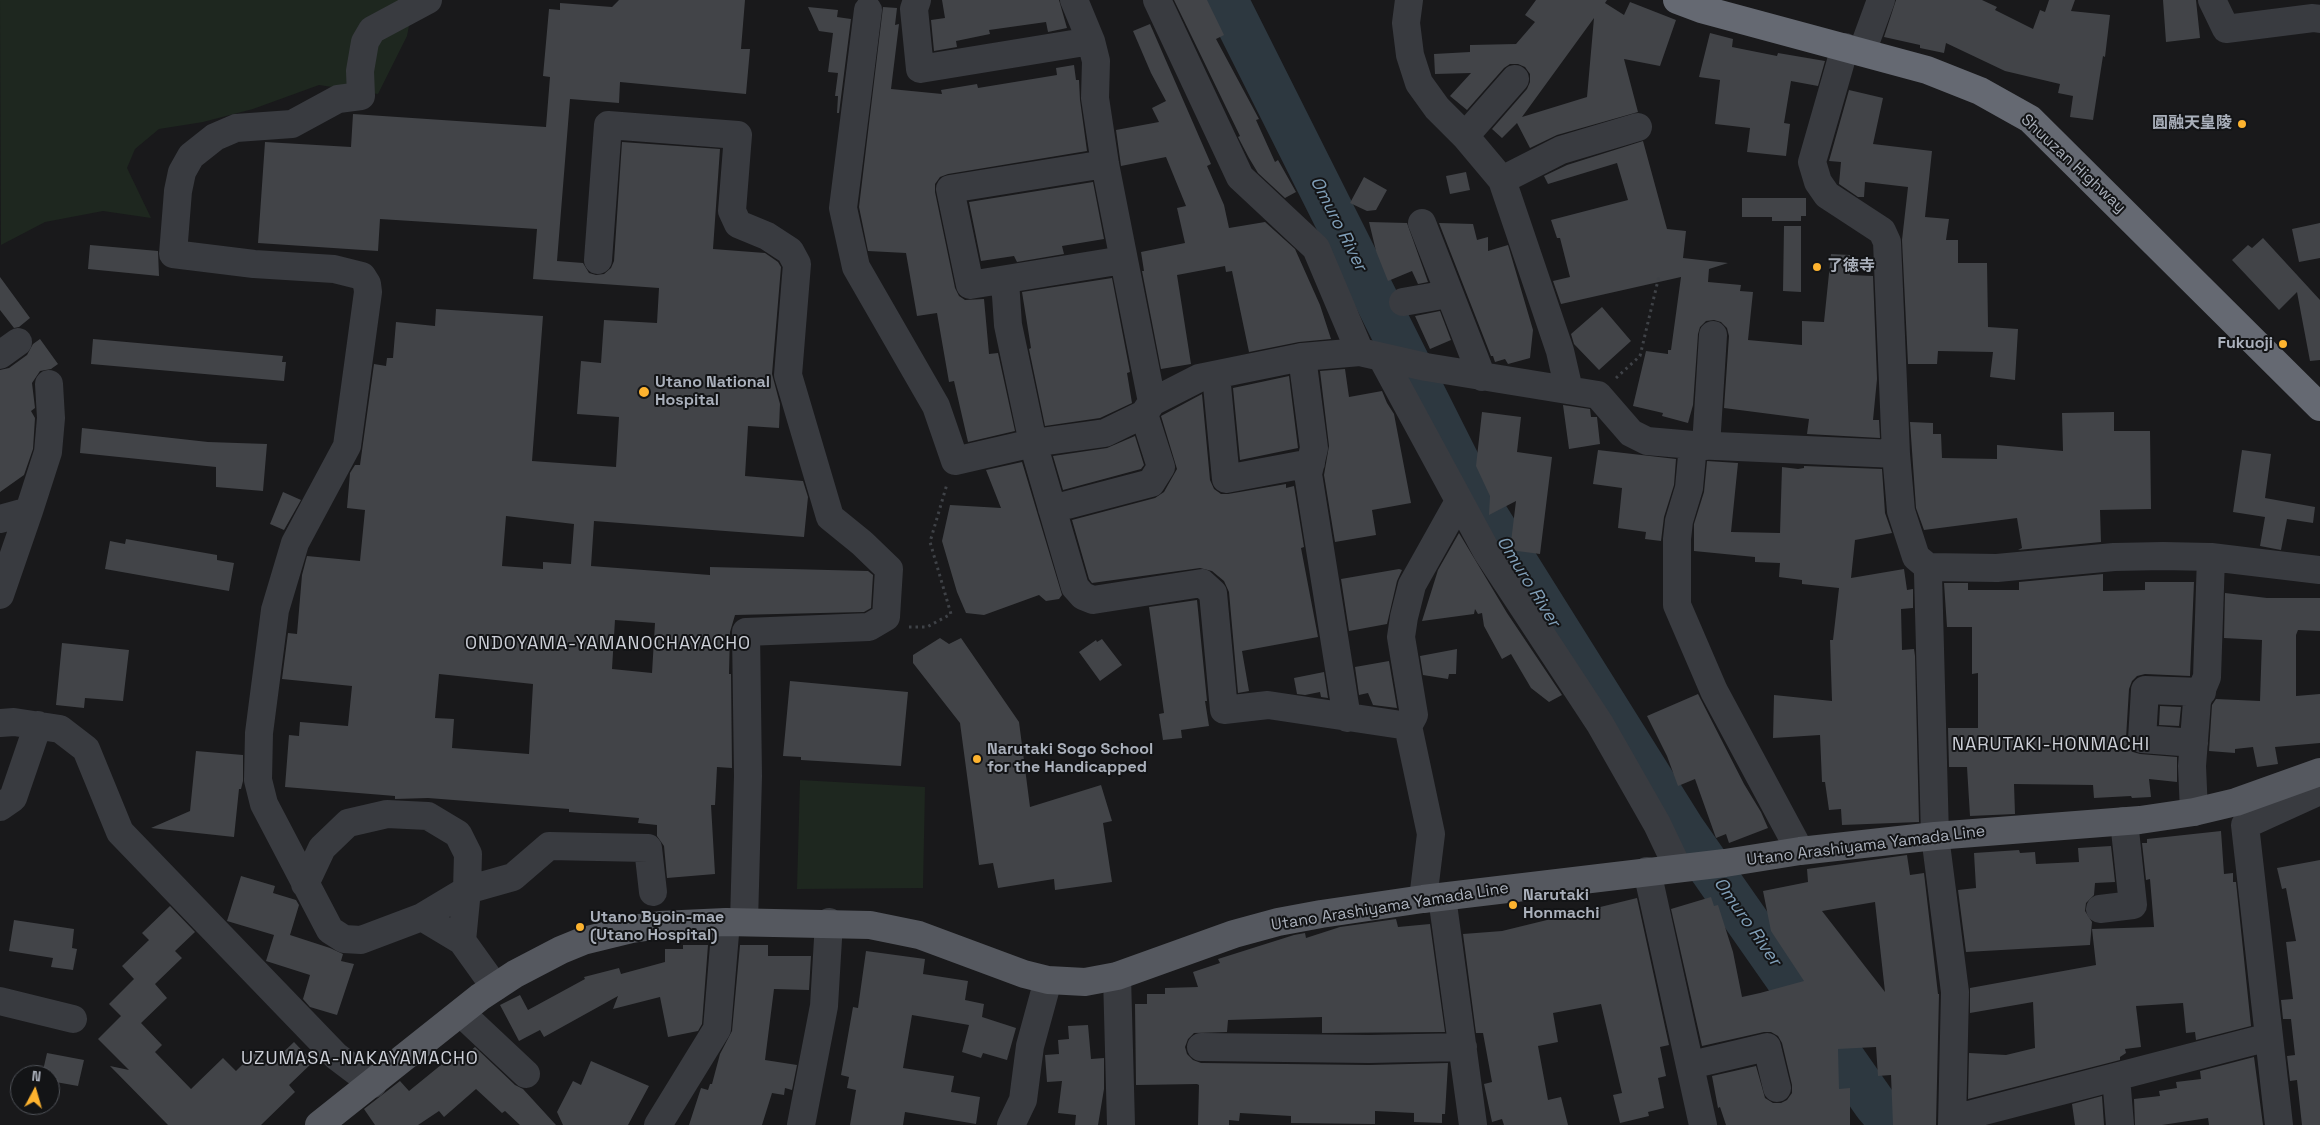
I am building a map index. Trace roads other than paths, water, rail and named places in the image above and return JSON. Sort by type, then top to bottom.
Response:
[{"type":"highway","name":"Shuuzan Highway","points":[[1677,0],[1700,9],[1927,70],[1980,91],[2030,119],[2320,407]]},
{"type":"main road","name":"Utano Arashiyama Yamada Line","points":[[319,1125],[495,987],[561,950],[605,935],[660,924],[829,922],[870,925],[919,935],[1024,974],[1048,980],[1085,982],[1117,976],[1234,934],[1278,922],[1433,898],[1725,863],[1800,851],[1935,836],[2124,821],[2194,812],[2236,802],[2320,772]]},
{"type":"street","points":[[428,0],[372,30],[365,42],[360,70],[361,96],[338,99],[292,124],[236,128],[215,137],[191,156],[182,172],[178,191],[173,254],[254,264],[334,269],[362,276],[367,284],[368,292],[347,446],[296,543],[276,610],[258,733],[258,780],[264,804],[330,930],[344,939],[361,940],[422,917],[468,890],[514,878],[549,846],[648,848],[653,892]]},
{"type":"street","points":[[917,0],[914,9],[920,69],[1091,41]]},
{"type":"street","points":[[1052,509],[1151,483],[1161,467],[1148,408],[1105,164],[1095,98],[1096,62],[1091,41],[1074,0]]},
{"type":"street","points":[[1157,0],[1240,177],[1316,248],[1487,552],[1600,724],[1682,867]]},
{"type":"street","points":[[1409,0],[1406,23],[1410,55],[1419,83],[1437,108],[1465,136],[1502,180],[1560,351],[1569,390]]},
{"type":"street","points":[[1882,0],[1853,49],[1812,162],[1818,182],[1827,195],[1882,231],[1886,242],[1896,454],[1901,511],[1916,557],[1928,567],[1997,568],[2114,557],[2211,557],[2320,570]]},
{"type":"street","points":[[2212,0],[2226,30],[2313,18],[2320,20]]},
{"type":"street","points":[[868,10],[843,208],[856,267],[936,406],[954,461],[1033,443],[1104,434],[1199,378],[1302,357],[1377,357],[1426,368],[1598,395],[1631,433],[1648,441],[1699,446],[1896,454]]},
{"type":"street","points":[[1465,136],[1515,79]]},
{"type":"street","points":[[598,260],[608,125],[738,135],[732,211],[738,224],[767,236],[790,251],[797,264],[788,375],[830,517],[862,543],[889,569],[886,617],[869,627],[746,632],[748,776],[735,922],[717,1029],[658,1125]]},
{"type":"street","points":[[1502,180],[1561,150],[1638,127]]},
{"type":"street","points":[[1105,164],[950,189],[970,285],[1005,281],[1123,260]]},
{"type":"street","points":[[1422,223],[1448,294],[1482,377]]},
{"type":"street","points":[[1005,281],[1008,325],[1033,443],[1075,587],[1083,596],[1093,600],[1202,583],[1213,593],[1224,710],[1268,705],[1408,726]]},
{"type":"street","points":[[1403,302],[1448,294]]},
{"type":"street","points":[[1713,335],[1699,446],[1676,539],[1677,605],[1714,691],[1800,851]]},
{"type":"street","points":[[1302,357],[1314,448],[1308,474],[1346,718]]},
{"type":"street","points":[[1216,375],[1226,479],[1310,463]]},
{"type":"street","points":[[0,595],[48,452],[51,418],[49,384]]},
{"type":"street","points":[[1459,501],[1412,585],[1401,637],[1414,715],[1408,726],[1431,834],[1433,898],[1463,1047],[1473,1125]]},
{"type":"street","points":[[0,519],[29,511]]},
{"type":"street","points":[[2194,812],[2192,766],[2197,701],[2207,677],[2211,557]]},
{"type":"street","points":[[1928,567],[1935,836],[1955,992],[1953,1122],[2269,1037]]},
{"type":"street","points":[[2194,743],[2142,739],[2145,690],[2202,692]]},
{"type":"street","points":[[0,723],[38,725],[60,729],[86,749],[120,832],[336,1056],[373,1084]]},
{"type":"street","points":[[0,807],[13,798],[38,725]]},
{"type":"street","points":[[2280,1125],[2245,825],[2320,792]]},
{"type":"street","points":[[305,884],[322,848],[348,823],[387,814],[428,816],[458,834],[468,854],[468,890],[462,941]]},
{"type":"street","points":[[2100,909],[2133,905],[2124,821]]},
{"type":"street","points":[[1647,871],[1703,1125]]},
{"type":"street","points":[[422,917],[462,941],[495,987]]},
{"type":"street","points":[[801,1125],[824,1006],[829,922]]},
{"type":"street","points":[[1117,976],[1121,1125]]},
{"type":"street","points":[[1012,1125],[1023,1100],[1030,1046],[1048,980]]},
{"type":"street","points":[[0,1002],[73,1019]]},
{"type":"street","points":[[461,1013],[526,1074]]},
{"type":"street","points":[[1691,1065],[1767,1046],[1777,1088]]},
{"type":"street","points":[[1201,1047],[1369,1049],[1463,1047]]},
{"type":"street","points":[[2116,1077],[2120,1125]]},
{"type":"waterway","name":"Omuro River","points":[[1226,0],[1479,504],[1682,828],[1875,1104],[1893,1125]]},
{"type":"place","name":"圓融天皇陵","points":[[2242,124]]},
{"type":"place","name":"了徳寺","points":[[1817,267]]},
{"type":"place","name":"Fukuoji","points":[[2283,344]]},
{"type":"place","name":"Utano National Hospital","points":[[644,392]]},
{"type":"place","name":"Narutaki Sogo School for the Handicapped","points":[[977,759]]},
{"type":"place","name":"Narutaki Honmachi","points":[[1513,905]]},
{"type":"place","name":"Utano Byoin-mae (Utano Hospital)","points":[[580,927]]},
{"type":"district","name":"ONDOYAMA-YAMANOCHAYACHO","points":[[608,644]]},
{"type":"district","name":"NARUTAKI-HONMACHI","points":[[2051,745]]},
{"type":"district","name":"UZUMASA-NAKAYAMACHO","points":[[360,1059]]}]
